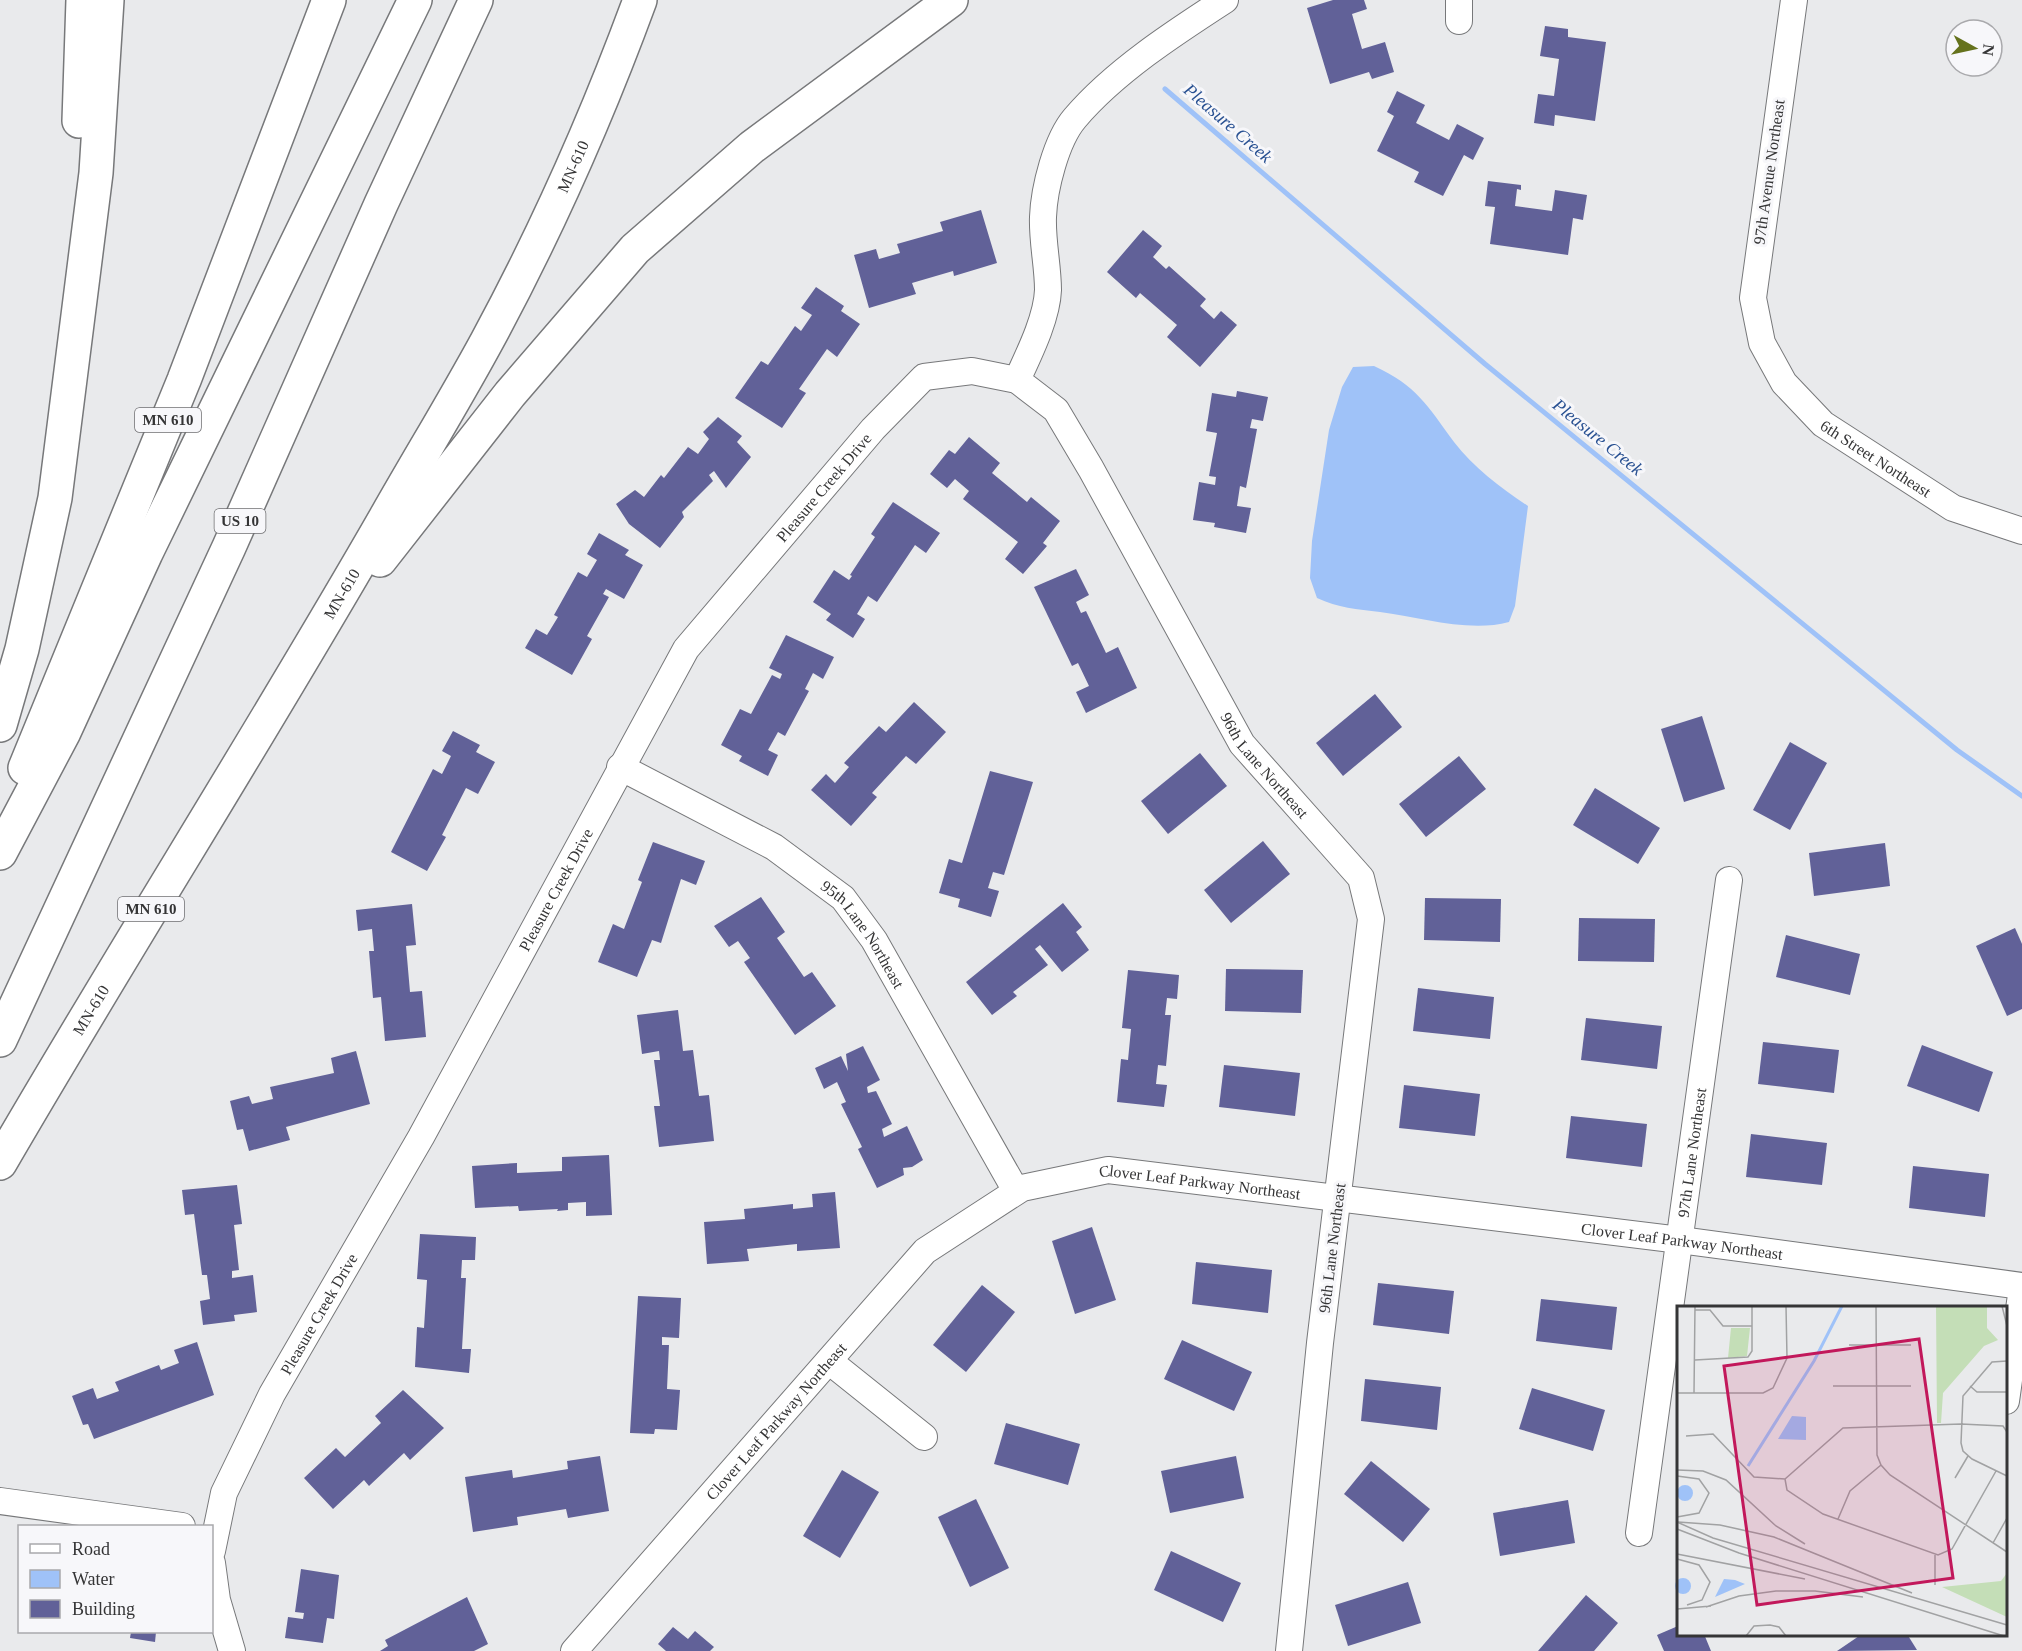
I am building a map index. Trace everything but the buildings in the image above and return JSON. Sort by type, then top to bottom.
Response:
[{"type":"highway","points":[[80,302],[79,106],[83,0]]},
{"type":"highway","points":[[0,725],[22,649],[55,498],[96,172],[107,0]]},
{"type":"highway","name":"MN 610","points":[[0,838],[33,745],[184,380],[329,0]]},
{"type":"highway","points":[[0,853],[64,732],[146,553],[415,0]]},
{"type":"highway","name":"US 10","points":[[0,1040],[229,547],[381,204],[476,0]]},
{"type":"highway","name":"MN-610","points":[[0,1163],[177,864],[306,657],[488,340],[548,219],[605,95],[640,0]]},
{"type":"highway","points":[[306,657],[510,394],[635,249],[752,147],[951,0]]},
{"type":"street","points":[[1017,380],[1035,340],[1048,291],[1043,217],[1052,163],[1073,120],[1153,49],[1224,0]]},
{"type":"street","name":"97th Avenue Northeast","points":[[1762,343],[1753,298],[1794,0]]},
{"type":"street","name":"6th Street Northeast","points":[[1762,343],[1784,383],[1823,424],[1953,508],[2022,531]]},
{"type":"street","name":"Pleasure Creek Drive","points":[[213,1537],[224,1493],[272,1394],[432,1118],[620,766],[686,649],[873,429],[924,377],[972,371],[1017,380]]},
{"type":"street","name":"96th Lane Northeast","points":[[1017,380],[1056,410],[1091,469],[1242,744],[1361,878],[1371,919],[1298,1538],[1289,1651]]},
{"type":"street","name":"95th Lane Northeast","points":[[620,766],[774,847],[843,898],[874,940],[1016,1191]]},
{"type":"street","name":"97th Lane Northeast","points":[[1640,1533],[1729,880]]},
{"type":"street","name":"Clover Leaf Parkway Northeast","points":[[574,1651],[925,1251],[1022,1188],[1108,1170],[1680,1240],[2022,1287]]},
{"type":"street","points":[[2007,1394],[2022,1287]]},
{"type":"street","points":[[829,1361],[924,1437]]},
{"type":"street","points":[[0,1501],[168,1525]]},
{"type":"street","points":[[213,1570],[217,1600],[232,1651]]},
{"type":"water","points":[[1374,366],[1389,373],[1411,389],[1479,469],[1528,506],[1515,606],[1509,622],[1478,626],[1444,623],[1348,608],[1317,598],[1310,578],[1312,541],[1329,430],[1342,387],[1353,367]]},
{"type":"waterway","name":"Pleasure Creek","points":[[1165,89],[1485,364],[1957,750],[2022,796]]}]
